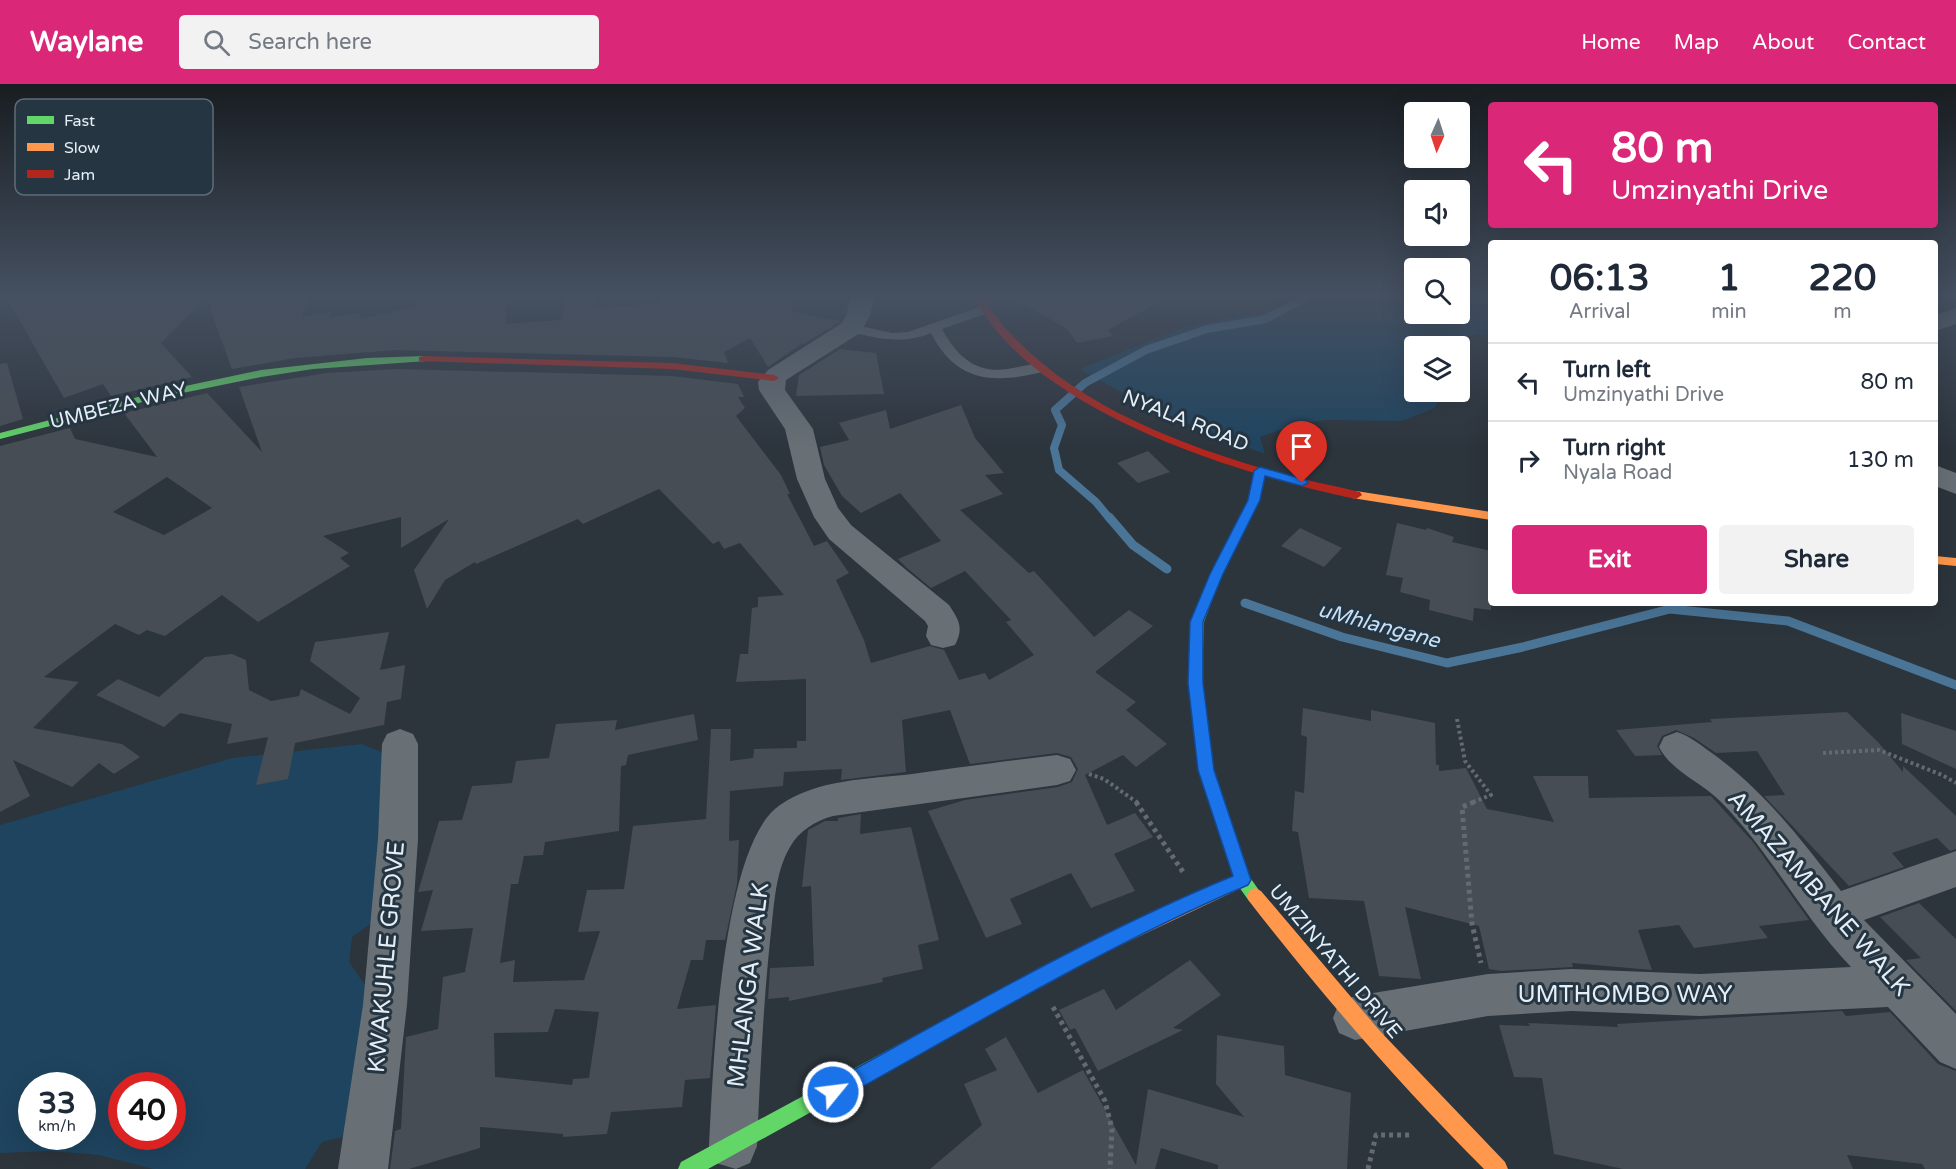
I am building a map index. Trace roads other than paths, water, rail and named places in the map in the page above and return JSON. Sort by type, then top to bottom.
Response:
[{"type":"street","points":[[821,348],[774,378],[771,382],[772,390],[799,429],[811,479],[824,510],[840,532],[944,619],[943,636]]},
{"type":"street","name":"NYALA ROAD","points":[[1019,348],[1041,368],[1088,399],[1161,435],[1260,471],[1323,488],[1400,503],[1488,516]]},
{"type":"street","name":"UMBEZA WAY","points":[[0,436],[174,390],[256,373],[325,363],[431,361],[658,366],[718,370],[774,378]]},
{"type":"street","name":"UMZINYATHI DRIVE","points":[[1260,471],[1254,500],[1209,590],[1197,622],[1195,683],[1206,770],[1242,880],[1355,1018],[1464,1136],[1498,1169]]},
{"type":"street","points":[[1938,476],[1956,485]]},
{"type":"street","points":[[1938,560],[1956,562]]},
{"type":"street","name":"KWAKUHLE GROVE","points":[[363,1169],[385,1005],[398,839],[400,744]]},
{"type":"street","name":"AMAZAMBANE WALK","points":[[1677,747],[1732,789],[1767,827],[1856,943],[1956,1046]]},
{"type":"street","name":"MHLANGA WALK","points":[[733,1146],[741,1006],[757,887],[766,855],[776,834],[786,822],[813,806],[833,800],[1057,770]]},
{"type":"street","points":[[1833,913],[1956,869]]},
{"type":"street","points":[[688,1169],[1034,981],[1200,898],[1242,880]]},
{"type":"street","name":"UMTHOMBO WAY","points":[[1355,1018],[1488,995],[1571,990],[1700,995],[1896,986]]},
{"type":"lane","points":[[945,348],[958,361],[977,373],[994,375],[1041,368]]},
{"type":"waterway","name":"uMhlangane","points":[[1110,519],[1096,502],[1059,470],[1054,448],[1062,425],[1055,410],[1085,383],[1153,348]]},
{"type":"waterway","name":"uMhlangane","points":[[1109,517],[1133,545],[1167,569]]},
{"type":"waterway","name":"uMhlangane","points":[[1245,603],[1342,637],[1447,663],[1523,647],[1670,609],[1788,621],[1956,685]]}]
